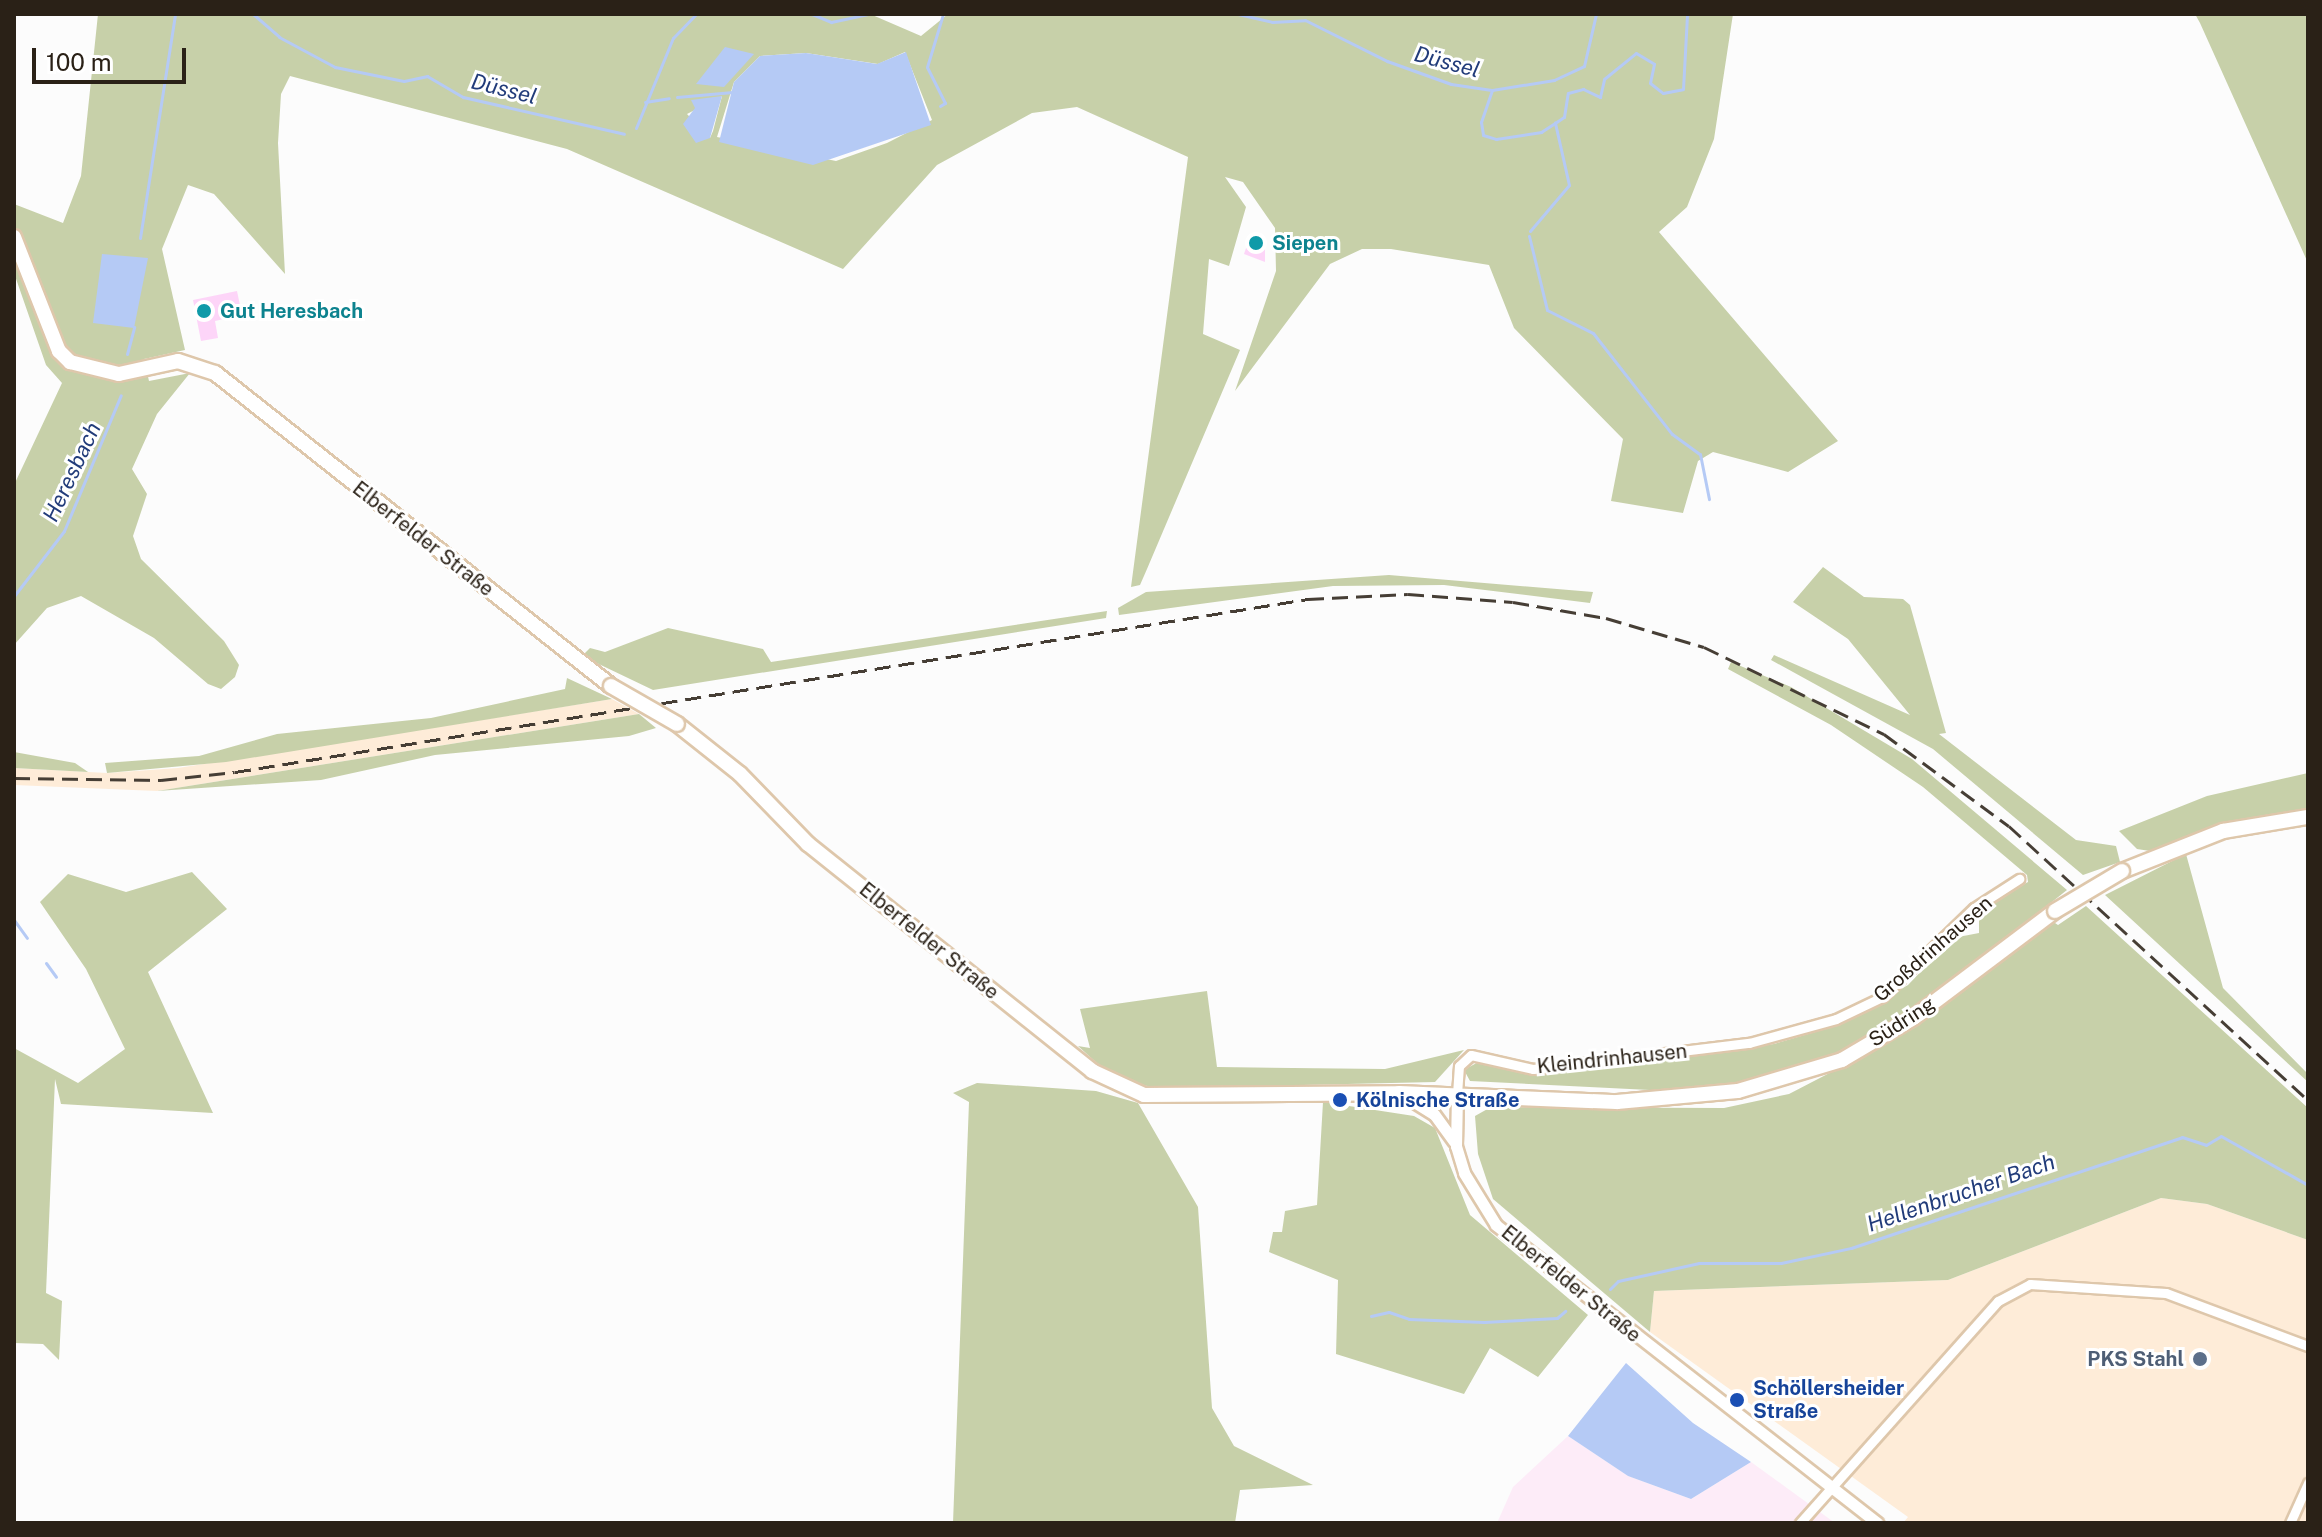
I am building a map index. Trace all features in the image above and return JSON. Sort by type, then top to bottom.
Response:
[{"type":"main road","name":"Elberfelder Straße","points":[[14,237],[59,351],[70,362],[119,374],[178,361],[215,373],[611,686],[677,724],[740,774],[808,844],[1114,1084],[1159,1095],[1457,1094]]},
{"type":"main road","name":"Südring","points":[[1457,1094],[1617,1102],[1698,1097],[1781,1081],[1842,1060],[1913,1018],[2055,911],[2122,871],[2223,831],[2308,817]]},
{"type":"street","name":"Großdrinhausen","points":[[1705,1049],[1792,1033],[1867,1006],[1974,908],[2019,879]]},
{"type":"street","name":"Kleindrinhausen","points":[[1457,1094],[1459,1066],[1471,1055],[1533,1069],[1705,1049]]},
{"type":"street","points":[[1399,1093],[1434,1114],[1456,1146]]},
{"type":"street","name":"Elberfelder Straße","points":[[1457,1094],[1456,1146],[1470,1187],[1496,1225],[1877,1523]]},
{"type":"street","points":[[1800,1523],[1998,1301],[2030,1284],[2166,1293],[2308,1346]]},
{"type":"street","points":[[2290,1523],[2308,1483]]},
{"type":"shaded area","points":[[612,699],[639,714],[157,791],[14,785],[14,768],[107,773],[178,768]]},
{"type":"shaded area","points":[[2161,1198],[2207,1204],[2308,1240],[2308,1523],[1903,1523],[1908,1517],[1650,1332],[1654,1291],[1948,1280]]},
{"type":"shaded area","points":[[1568,1436],[1628,1476],[1691,1499],[1751,1462],[1835,1523],[1497,1523],[1513,1487]]},
{"type":"green space","points":[[98,14],[870,14],[921,36],[948,14],[1733,14],[1714,139],[1687,207],[1659,232],[1838,441],[1788,472],[1713,452],[1698,461],[1683,513],[1611,501],[1623,439],[1514,328],[1489,265],[1391,249],[1362,249],[1330,264],[1235,391],[1276,271],[1275,228],[1243,182],[1225,177],[1246,207],[1229,266],[1209,259],[1203,334],[1240,350],[1140,585],[1131,587],[1188,157],[1077,107],[1032,113],[937,165],[843,269],[567,149],[290,76],[281,94],[278,143],[285,274],[214,194],[188,185],[162,249],[185,350],[144,359],[149,381],[190,373],[157,414],[132,469],[147,494],[133,536],[141,559],[224,641],[239,665],[235,677],[221,689],[208,684],[154,638],[81,596],[47,608],[14,645],[14,485],[62,383],[46,365],[14,273],[14,204],[63,223],[81,176]],"holes":[[[905,52],[932,120],[887,143],[836,161],[717,137],[734,82],[760,56],[806,53],[878,64]],[[722,96],[713,131],[710,138],[687,114]]]},
{"type":"green space","points":[[2195,14],[2308,14],[2308,263],[2200,23]]},
{"type":"green space","points":[[1823,567],[1864,597],[1903,599],[1910,605],[1946,733],[1939,734],[2076,840],[2116,846],[2120,862],[2083,875],[1933,749],[1771,660],[1774,655],[1910,715],[1848,639],[1793,602]]},
{"type":"green space","points":[[1389,575],[1593,592],[1590,603],[1444,585],[1333,586],[1119,615],[1118,608],[1146,592]]},
{"type":"green space","points":[[1107,611],[1106,618],[653,690],[582,656],[590,648],[605,652],[668,628],[763,649],[771,662]]},
{"type":"green space","points":[[1731,662],[1791,687],[1912,759],[2067,890],[1919,1007],[1849,1048],[1779,1076],[1690,1092],[1470,1081],[1464,1070],[1480,1061],[1522,1073],[1630,1063],[1774,1044],[1839,1025],[1908,985],[1953,938],[1979,933],[1979,909],[2028,882],[2027,875],[1923,787],[1831,725],[1728,669]]},
{"type":"green space","points":[[567,678],[612,699],[226,762],[107,773],[105,763],[199,756],[277,734],[431,718],[565,689]]},
{"type":"green space","points":[[639,714],[656,728],[629,736],[435,755],[321,780],[157,791]]},
{"type":"green space","points":[[14,752],[75,763],[88,772],[14,768]]},
{"type":"green space","points":[[2308,773],[2308,811],[2212,829],[2150,851],[2137,849],[2119,831],[2207,796]]},
{"type":"green space","points":[[2186,854],[2223,988],[2308,1074],[2308,1082],[2105,895]]},
{"type":"green space","points":[[192,872],[227,909],[148,972],[213,1113],[61,1104],[55,1079],[46,1293],[62,1301],[59,1360],[43,1344],[14,1343],[14,1048],[78,1083],[125,1049],[86,969],[40,902],[68,874],[126,892]]},
{"type":"green space","points":[[2086,906],[2308,1108],[2308,1240],[2207,1204],[2161,1198],[1948,1280],[1654,1291],[1650,1332],[1493,1199],[1478,1154],[1475,1116],[1491,1107],[1724,1108],[1789,1094],[1897,1038],[2052,921],[2058,925]]},
{"type":"green space","points":[[1207,991],[1217,1067],[1385,1069],[1464,1050],[1435,1082],[1172,1088],[1136,1085],[1108,1073],[1078,1046],[1090,1048],[1080,1009]]},
{"type":"green space","points":[[977,1083],[1096,1091],[1138,1103],[1198,1207],[1212,1408],[1234,1446],[1313,1485],[1240,1490],[1235,1523],[953,1523],[969,1102],[953,1093]]},
{"type":"green space","points":[[1323,1102],[1414,1116],[1435,1128],[1470,1215],[1588,1315],[1538,1377],[1490,1348],[1464,1394],[1336,1354],[1338,1280],[1269,1252],[1273,1232],[1282,1232],[1285,1211],[1317,1205]]},
{"type":"water","points":[[725,47],[754,54],[724,87],[696,84]]},
{"type":"water","points":[[906,52],[931,125],[813,165],[719,142],[734,82],[760,56],[806,53],[877,64]]},
{"type":"water","points":[[722,96],[710,138],[696,143],[683,124],[695,108],[691,100]]},
{"type":"water","points":[[102,254],[148,258],[134,328],[93,323]]},
{"type":"water","points":[[1626,1363],[1693,1423],[1751,1462],[1691,1499],[1628,1476],[1568,1436]]},
{"type":"building","name":"Siepen","points":[[1251,234],[1265,238],[1265,262],[1244,254]]},
{"type":"building","name":"Gut Heresbach","points":[[237,291],[242,315],[215,321],[218,338],[201,341],[193,300]]},
{"type":"waterway","name":"Heresbach","points":[[140,238],[175,14]]},
{"type":"waterway","name":"Düssel","points":[[253,14],[279,37],[335,67],[404,81],[427,76],[463,97],[624,134]]},
{"type":"waterway","name":"Düssel","points":[[636,128],[673,38],[696,14]]},
{"type":"waterway","name":"Düssel","points":[[812,14],[831,22],[869,14]]},
{"type":"waterway","points":[[940,106],[945,103],[927,67],[943,14]]},
{"type":"waterway","name":"Düssel","points":[[1238,14],[1272,22],[1305,20],[1387,61],[1451,84],[1492,90],[1481,122],[1483,135],[1496,139],[1541,132],[1564,117],[1568,93],[1583,89],[1600,97],[1604,79],[1636,53],[1654,64],[1650,83],[1663,93],[1683,89],[1687,14]]},
{"type":"waterway","points":[[1492,90],[1554,80],[1584,66],[1596,14]]},
{"type":"waterway","points":[[677,97],[733,92]]},
{"type":"waterway","points":[[645,102],[669,98]]},
{"type":"waterway","points":[[1530,231],[1569,185],[1555,123]]},
{"type":"waterway","points":[[1529,236],[1547,310],[1593,333],[1672,434],[1700,454],[1709,499]]},
{"type":"waterway","name":"Heresbach","points":[[127,354],[134,327]]},
{"type":"waterway","name":"Heresbach","points":[[14,596],[64,531],[121,395]]},
{"type":"waterway","name":"Heresbach","points":[[14,920],[27,938]]},
{"type":"waterway","name":"Heresbach","points":[[46,963],[56,977]]},
{"type":"waterway","name":"Hellenbrucher Bach","points":[[1610,1289],[1618,1281],[1699,1263],[1781,1263],[1851,1248],[2182,1137],[2206,1145],[2221,1136],[2308,1185]]},
{"type":"waterway","name":"Hellenbrucher Bach","points":[[1371,1316],[1389,1312],[1409,1319],[1484,1322],[1557,1318],[1565,1311]]},
{"type":"railway","points":[[14,778],[161,780],[235,772],[1308,599],[1408,594],[1513,602],[1606,618],[1704,647],[1884,734],[2009,826],[2308,1100]]},
{"type":"place","name":"Siepen","points":[[1256,243]]},
{"type":"place","name":"Gut Heresbach","points":[[204,311]]},
{"type":"place","name":"Kölnische Straße","points":[[1340,1100]]},
{"type":"place","name":"PKS Stahl","points":[[2200,1359]]},
{"type":"place","name":"Schöllersheider Straße","points":[[1737,1400]]}]
